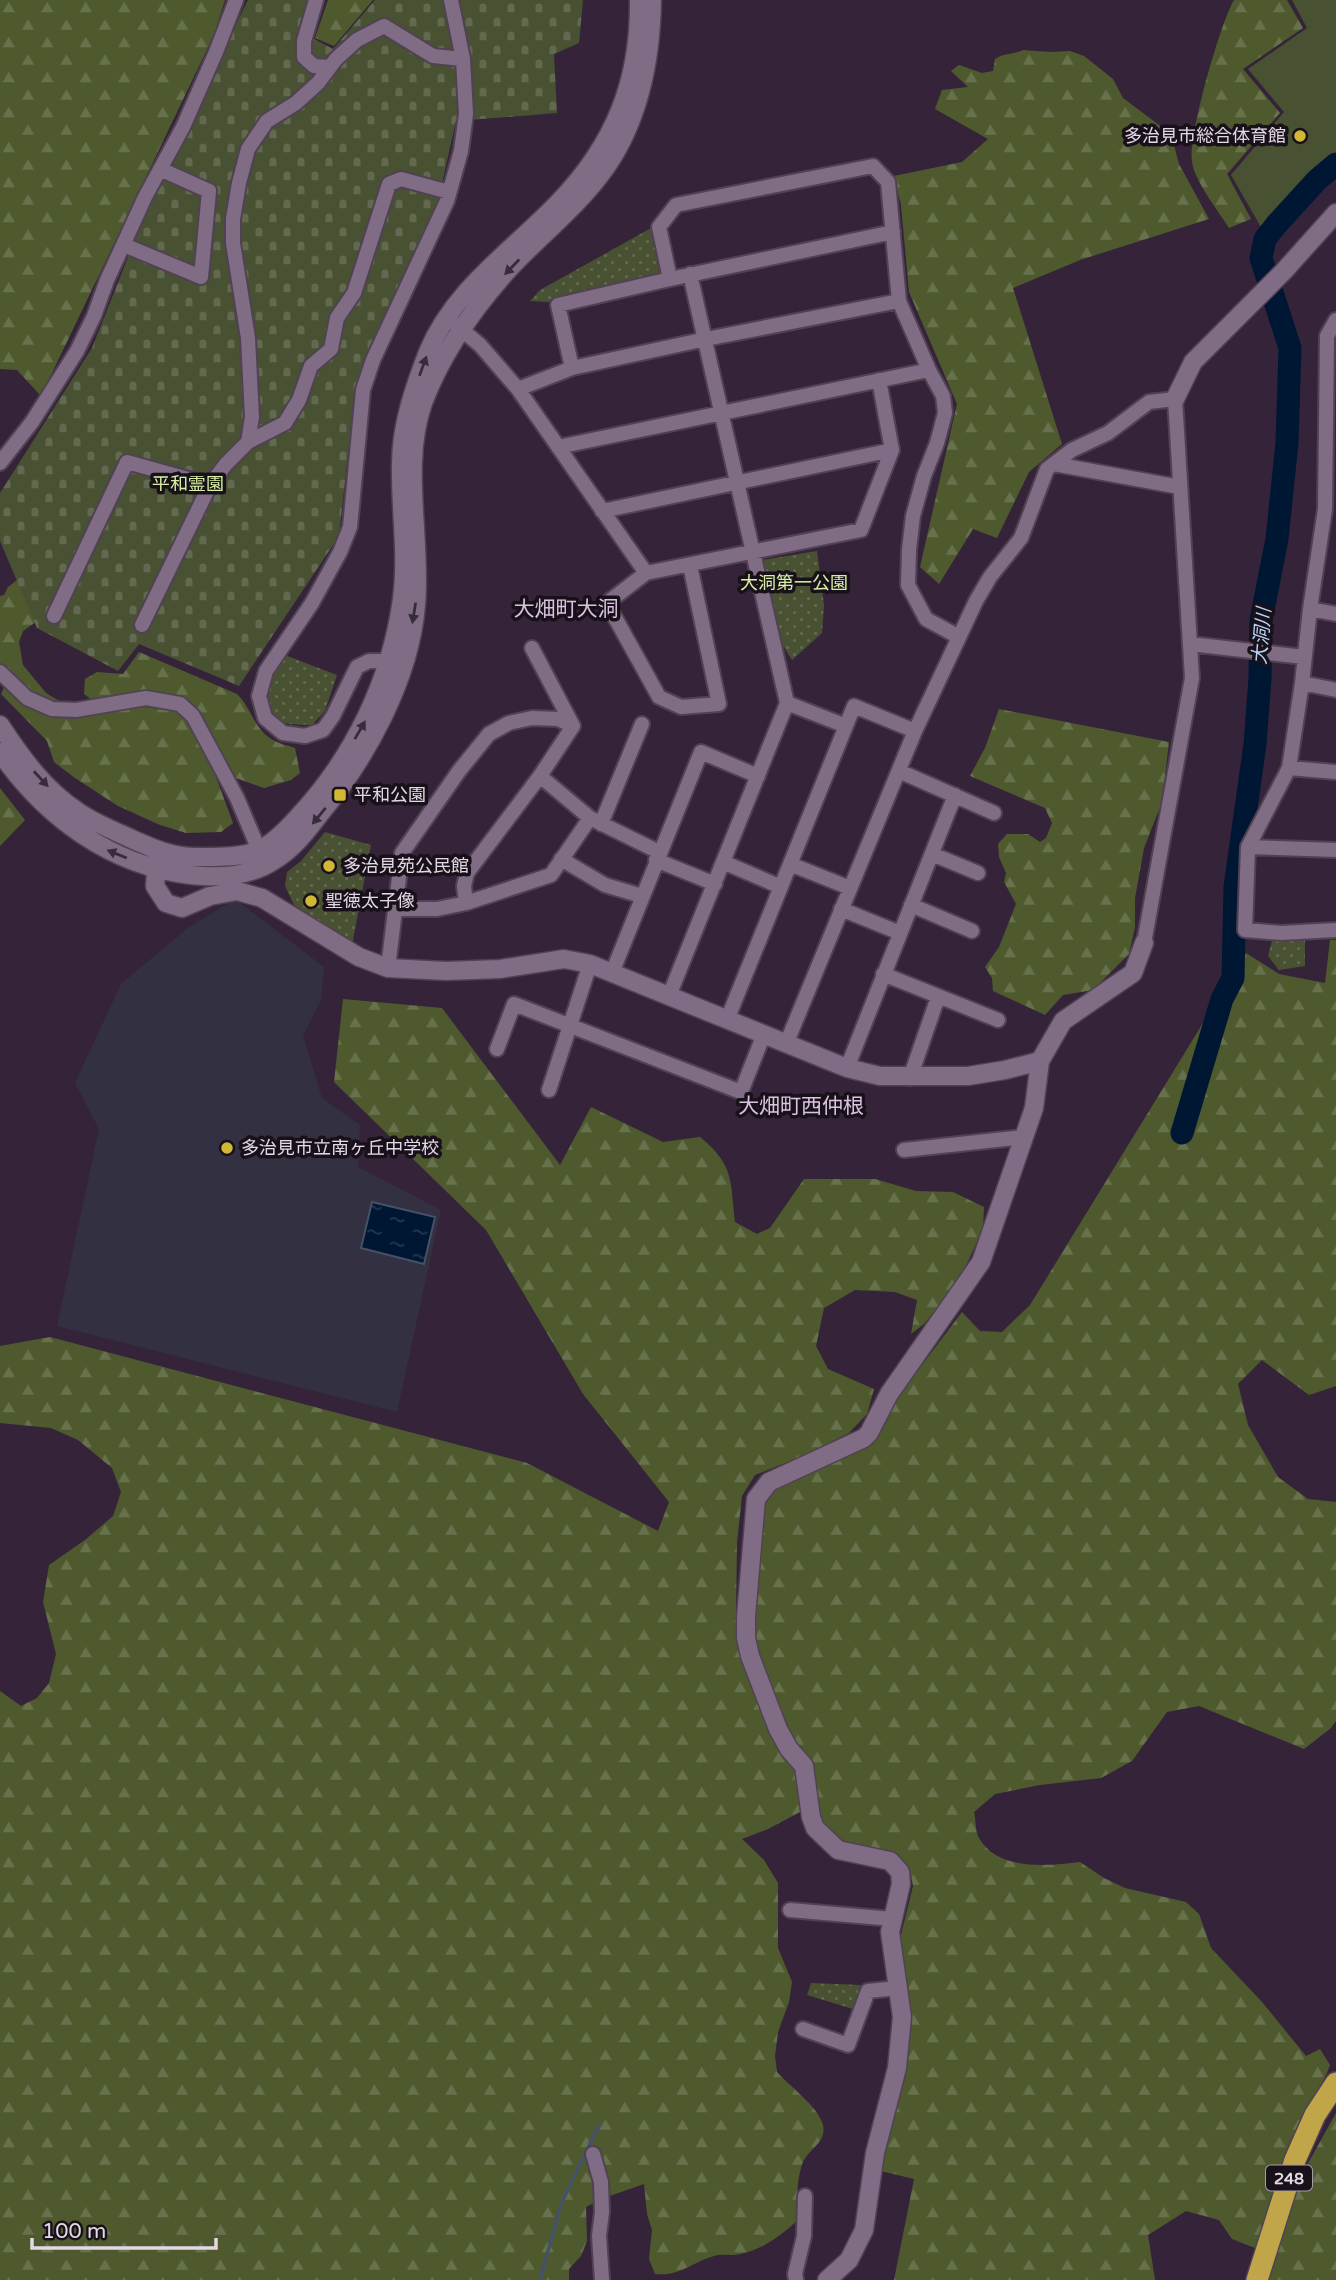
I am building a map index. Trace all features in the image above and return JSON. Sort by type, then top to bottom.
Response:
[{"type":"highway","name":"248","points":[[1257,2280],[1295,2160],[1315,2115],[1336,2083]]},
{"type":"street","points":[[0,463],[32,422],[77,351],[145,197],[183,127],[236,0]]},
{"type":"street","points":[[316,0],[304,41],[304,57],[314,66],[330,67]]},
{"type":"street","points":[[388,661],[369,661],[357,667],[333,716],[323,730],[305,736],[283,733],[265,718],[259,696],[266,671],[312,603],[340,552],[349,527],[363,390],[373,360],[449,192],[461,151],[466,114],[463,59],[451,0]]},
{"type":"street","points":[[0,725],[27,764],[51,790],[77,811],[157,850],[183,857],[226,856],[259,850],[289,826],[315,799],[340,764],[367,717],[398,627],[405,561],[401,463],[405,424],[429,349],[447,317],[470,287],[557,204],[596,157],[613,128],[635,64],[639,0]]},
{"type":"street","points":[[0,752],[20,781],[69,827],[103,848],[156,869],[221,877],[251,872],[273,862],[300,839],[350,775],[388,707],[400,673],[416,608],[418,568],[414,474],[416,435],[423,404],[461,329],[508,270],[587,191],[606,167],[622,139],[645,76],[651,37],[652,0]]},
{"type":"street","points":[[248,442],[252,417],[248,338],[233,243],[233,219],[248,149],[267,121],[296,103],[357,40],[384,26],[433,56],[463,59]]},
{"type":"street","points":[[670,279],[659,227],[676,205],[873,166],[888,182],[899,301],[943,396],[945,413],[913,516],[908,585],[926,619],[959,637]]},
{"type":"street","points":[[124,245],[201,277],[209,191],[160,169]]},
{"type":"street","points":[[142,625],[210,485],[248,442],[285,423],[299,400],[311,366],[331,349],[337,318],[354,293],[389,184],[401,179],[449,192]]},
{"type":"street","points":[[827,2280],[849,2260],[864,2230],[875,2153],[897,2067],[902,2017],[890,1932],[901,1884],[900,1872],[890,1861],[838,1850],[815,1828],[811,1818],[804,1766],[789,1749],[778,1729],[750,1656],[746,1638],[756,1499],[769,1482],[864,1438],[869,1433],[889,1394],[981,1262],[1034,1108],[1040,1061],[1063,1021],[1133,973],[1144,943],[1192,678],[1175,399],[1193,362],[1284,271],[1336,213]]},
{"type":"street","points":[[572,368],[558,305],[690,274],[893,233]]},
{"type":"street","points":[[669,996],[787,702],[690,274]]},
{"type":"street","points":[[518,389],[572,368],[899,301]]},
{"type":"street","points":[[447,317],[480,345],[518,389],[646,573]]},
{"type":"street","points":[[1336,320],[1327,336],[1331,411],[1325,509],[1302,683],[1289,768],[1248,847],[1245,930],[1281,933],[1336,930]]},
{"type":"street","points":[[558,447],[929,370]]},
{"type":"street","points":[[690,565],[719,704],[681,707],[659,697],[607,603],[646,573],[861,530],[892,450],[879,380]]},
{"type":"street","points":[[787,1042],[915,731],[990,577],[1021,538],[1047,469],[1072,450],[1108,433],[1149,402],[1175,399]]},
{"type":"street","points":[[602,511],[892,450]]},
{"type":"street","points":[[54,616],[127,462],[210,485]]},
{"type":"street","points":[[1054,464],[1180,487]]},
{"type":"street","points":[[1310,609],[1336,614]]},
{"type":"street","points":[[1190,644],[1304,657]]},
{"type":"street","points":[[531,648],[573,726]]},
{"type":"street","points":[[0,672],[27,698],[52,709],[76,710],[146,698],[180,704],[198,725],[237,798],[259,850]]},
{"type":"street","points":[[1302,683],[1336,690]]},
{"type":"street","points":[[787,702],[846,726]]},
{"type":"street","points":[[727,1020],[854,706],[915,731]]},
{"type":"street","points":[[388,968],[402,853],[459,771],[489,734],[509,723],[532,719],[558,719],[573,726]]},
{"type":"street","points":[[395,909],[437,909],[466,903],[551,875],[561,859],[596,821],[642,724]]},
{"type":"street","points":[[466,903],[464,886],[467,873],[540,776],[573,726]]},
{"type":"street","points":[[612,973],[701,752],[758,776]]},
{"type":"street","points":[[1289,768],[1336,772]]},
{"type":"street","points":[[899,771],[994,813]]},
{"type":"street","points":[[540,776],[596,821],[715,884]]},
{"type":"street","points":[[848,1068],[955,796]]},
{"type":"street","points":[[1248,847],[1336,850]]},
{"type":"street","points":[[157,850],[155,886],[166,903],[182,908],[209,896],[237,891],[262,898],[359,957],[388,968],[446,971],[500,969],[564,959],[590,964],[848,1068],[880,1076],[968,1076],[1040,1061]]},
{"type":"street","points":[[932,854],[978,873]]},
{"type":"street","points":[[561,859],[605,885],[642,896]]},
{"type":"street","points":[[723,862],[781,887]]},
{"type":"street","points":[[790,864],[850,888]]},
{"type":"street","points":[[911,905],[972,931]]},
{"type":"street","points":[[841,909],[900,933]]},
{"type":"street","points":[[549,1090],[590,964]]},
{"type":"street","points":[[883,974],[998,1020]]},
{"type":"street","points":[[910,1077],[938,997]]},
{"type":"street","points":[[498,1049],[514,1004],[741,1093],[764,1034]]},
{"type":"street","points":[[904,1150],[1024,1137]]},
{"type":"street","points":[[790,1910],[893,1919]]},
{"type":"street","points":[[803,2029],[848,2045],[868,1991],[898,1989]]},
{"type":"street","points":[[593,2154],[601,2182],[602,2212],[599,2236],[602,2280]]},
{"type":"street","points":[[796,2280],[804,2236],[805,2196]]},
{"type":"shaded area","name":"多治見市立南ヶ丘中学校","points":[[235,899],[324,967],[321,1000],[303,1036],[322,1098],[360,1125],[358,1167],[441,1210],[397,1412],[57,1326],[99,1129],[75,1083],[121,984],[188,928]]},
{"type":"green space","points":[[0,0],[225,0],[213,37],[41,396],[17,370],[0,369]]},
{"type":"green space","name":"平和霊園","points":[[248,0],[325,0],[312,38],[333,49],[375,0],[583,0],[579,43],[554,54],[557,113],[456,121],[438,201],[372,343],[355,390],[339,536],[239,686],[139,644],[118,671],[37,628],[0,541],[0,493],[92,348],[159,179]]},
{"type":"green space","points":[[328,0],[373,0],[334,46],[315,38]]},
{"type":"green space","points":[[1234,0],[1287,0],[1303,28],[1243,69],[1280,113],[1227,174],[1251,219],[1229,228],[1194,170],[1192,149],[1206,80]]},
{"type":"green space","name":"多治見市総合体育館","points":[[1292,0],[1336,0],[1336,159],[1262,229],[1231,175],[1284,112],[1248,69],[1307,28]]},
{"type":"green space","points":[[1023,50],[1070,51],[1084,56],[1113,79],[1123,98],[1171,134],[1179,164],[1209,219],[1080,260],[1013,288],[1062,444],[1029,472],[997,538],[973,529],[939,584],[920,567],[957,404],[909,292],[901,205],[894,176],[962,162],[988,139],[935,109],[942,90],[968,87],[951,71],[959,65],[982,73],[993,71],[995,59]]},
{"type":"green space","points":[[653,227],[663,269],[658,277],[548,302],[530,301],[540,290]]},
{"type":"green space","name":"大洞第一公園","points":[[817,551],[824,605],[822,633],[792,660],[780,641],[762,560]]},
{"type":"green space","points":[[25,574],[43,617],[23,631],[19,642],[23,665],[46,693],[66,705],[45,703],[28,695],[0,667],[0,596]]},
{"type":"green space","points":[[139,652],[237,694],[267,736],[278,743],[295,748],[300,773],[291,780],[264,788],[233,777],[197,713],[153,694],[92,700],[84,694],[85,679],[97,672],[123,674]]},
{"type":"green space","points":[[282,654],[337,675],[325,711],[312,725],[283,722],[267,708],[267,681]]},
{"type":"green space","points":[[5,685],[38,709],[129,703],[148,703],[173,708],[183,716],[201,744],[233,823],[221,832],[186,833],[160,825],[118,806],[54,762],[47,741],[1,694]]},
{"type":"green space","points":[[999,709],[1169,742],[1162,802],[1144,848],[1135,898],[1135,927],[1129,954],[1093,990],[1063,995],[1045,1015],[993,991],[992,978],[985,967],[999,947],[1016,904],[1004,882],[1006,873],[999,857],[998,844],[1007,834],[1028,834],[1040,842],[1046,838],[1052,823],[1045,808],[970,776],[985,748]]},
{"type":"green space","points":[[0,788],[25,820],[0,846]]},
{"type":"green space","points":[[325,832],[371,845],[352,945],[294,905],[285,886],[287,872],[301,861]]},
{"type":"green space","points":[[1305,935],[1305,966],[1279,970],[1268,956],[1273,937]]},
{"type":"green space","points":[[1330,940],[1336,940],[1336,1386],[1309,1395],[1262,1360],[1238,1384],[1248,1425],[1278,1477],[1308,1499],[1336,1502],[1336,1721],[1304,1749],[1199,1706],[1167,1712],[1132,1761],[1101,1778],[1040,1785],[995,1794],[974,1812],[979,1838],[987,1849],[998,1856],[1025,1864],[1080,1862],[1125,1888],[1186,1902],[1199,1914],[1211,1948],[1262,2002],[1306,2056],[1320,2049],[1330,2065],[1291,2143],[1255,2248],[1232,2239],[1219,2220],[1186,2211],[1148,2235],[1155,2280],[894,2280],[914,2179],[877,2170],[908,2046],[910,2007],[900,1939],[913,1886],[911,1876],[902,1862],[839,1840],[820,1823],[810,1758],[787,1731],[762,1668],[754,1637],[752,1613],[761,1512],[773,1489],[868,1447],[882,1430],[900,1394],[962,1312],[980,1331],[1002,1332],[1030,1305],[1246,953],[1279,974],[1325,983]]},
{"type":"green space","points":[[343,999],[442,1008],[560,1165],[591,1107],[663,1142],[700,1137],[720,1157],[729,1175],[735,1222],[757,1234],[770,1228],[804,1179],[875,1179],[916,1191],[953,1192],[984,1207],[983,1229],[958,1283],[924,1324],[911,1334],[917,1300],[895,1292],[855,1290],[824,1308],[816,1346],[828,1369],[874,1389],[867,1414],[849,1433],[803,1456],[755,1475],[742,1496],[737,1542],[737,1637],[743,1656],[797,1774],[800,1812],[742,1839],[764,1860],[778,1883],[778,1948],[792,1982],[789,2002],[778,2032],[775,2056],[777,2072],[816,2111],[824,2131],[803,2162],[797,2191],[797,2221],[756,2249],[737,2255],[709,2257],[672,2273],[655,2274],[649,2259],[652,2230],[647,2214],[644,2184],[586,2207],[587,2241],[581,2256],[569,2269],[569,2280],[0,2280],[0,1691],[21,1706],[37,1698],[49,1683],[56,1654],[43,1602],[49,1565],[113,1516],[121,1492],[112,1468],[78,1440],[51,1428],[0,1423],[0,1346],[50,1337],[527,1463],[658,1531],[669,1502],[583,1394],[486,1230],[334,1082]]},
{"type":"green space","points":[[811,1983],[861,1985],[853,2009],[807,1995]]},
{"type":"green space","points":[[1336,2113],[1336,2280],[1268,2280],[1302,2174]]},
{"type":"water","points":[[372,1202],[435,1217],[424,1264],[361,1248]]},
{"type":"waterway","name":"大洞川","points":[[1182,1133],[1222,999],[1233,978],[1235,887],[1255,744],[1261,620],[1277,539],[1287,443],[1290,348],[1261,258],[1265,239],[1276,225],[1317,180],[1336,164]]},
{"type":"waterway","points":[[540,2280],[561,2204],[599,2125]]},
{"type":"place","name":"多治見市総合体育館","points":[[1300,136]]},
{"type":"place","name":"平和公園","points":[[340,795]]},
{"type":"place","name":"多治見苑公民館","points":[[329,866]]},
{"type":"place","name":"聖徳太子像","points":[[311,901]]},
{"type":"place","name":"多治見市立南ヶ丘中学校","points":[[227,1148]]},
{"type":"district","name":"大畑町大洞","points":[[566,609]]},
{"type":"district","name":"大畑町西仲根","points":[[801,1106]]}]
